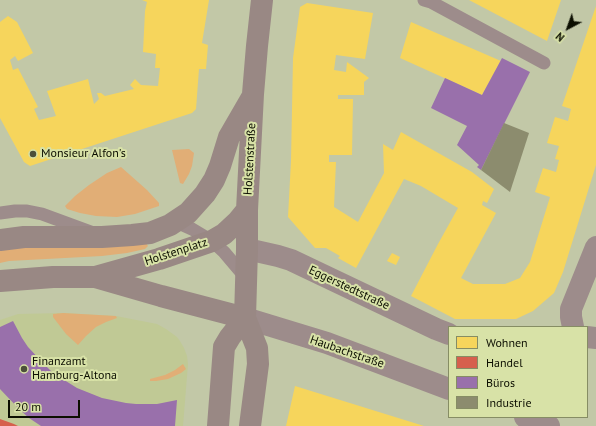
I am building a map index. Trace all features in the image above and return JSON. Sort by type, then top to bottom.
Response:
[{"type":"main road","name":"Holstenstraße","points":[[250,426],[258,364],[256,348],[245,318],[247,210],[253,94],[262,0]]},
{"type":"main road","points":[[1,236],[102,237],[150,233],[170,225],[188,213],[205,194],[214,180],[229,137],[253,94]]},
{"type":"main road","name":"Holstenplatz","points":[[0,282],[53,277],[95,277],[159,259],[212,241],[224,234],[247,210]]},
{"type":"main road","name":"Holstenplatz","points":[[95,277],[245,318]]},
{"type":"main road","points":[[218,426],[224,347],[245,318]]},
{"type":"street","points":[[573,326],[571,309],[596,247]]},
{"type":"street","name":"Eggerstedtstraße","points":[[247,249],[291,260],[448,334]]},
{"type":"street","name":"Haubachstraße","points":[[245,318],[327,343],[448,388]]},
{"type":"street","points":[[528,418],[549,426]]},
{"type":"lane","points":[[424,0],[431,2],[544,63]]},
{"type":"lane","points":[[0,213],[27,211],[42,214],[102,237]]},
{"type":"lane","points":[[170,225],[182,224],[212,241],[224,252],[246,278]]},
{"type":"shaded area","points":[[189,149],[194,153],[192,166],[183,184],[180,183],[172,150]]},
{"type":"shaded area","points":[[121,167],[147,190],[159,203],[159,206],[135,214],[117,217],[96,216],[67,209],[65,206],[89,185],[107,173]]},
{"type":"shaded area","points":[[146,243],[148,246],[145,249],[127,253],[102,256],[9,261],[0,263],[0,251],[24,245]]},
{"type":"shaded area","points":[[63,313],[116,316],[157,324],[177,337],[184,348],[188,364],[183,426],[0,426],[0,320],[18,314]]},
{"type":"shaded area","points":[[63,313],[116,316],[117,318],[96,327],[78,345],[66,334],[53,317],[53,314]]},
{"type":"shaded area","points":[[183,364],[186,369],[181,373],[168,379],[150,381],[150,379],[165,375]]},
{"type":"building: Wohnen","points":[[142,0],[209,0],[202,43],[208,45],[206,69],[199,69],[196,109],[192,113],[30,166],[24,162],[0,118],[0,22],[8,16],[17,22],[33,53],[18,61],[15,56],[10,60],[13,70],[18,68],[38,107],[34,109],[39,120],[56,116],[47,91],[88,79],[94,104],[99,99],[97,93],[101,93],[105,96],[134,89],[130,85],[135,79],[141,85],[158,86],[160,68],[155,68],[156,54],[143,52],[145,11],[147,2]]},
{"type":"building: Wohnen","points":[[469,0],[561,0],[547,41]]},
{"type":"building: Wohnen","points":[[307,3],[373,13],[365,59],[336,55],[334,70],[346,72],[347,62],[369,78],[364,82],[364,95],[338,95],[338,99],[353,99],[352,155],[329,155],[329,162],[336,162],[334,207],[358,222],[384,173],[383,144],[393,150],[401,132],[472,172],[494,189],[487,203],[483,201],[482,205],[496,213],[461,278],[473,284],[505,284],[520,278],[530,262],[550,197],[535,192],[543,168],[556,172],[559,160],[555,159],[559,146],[547,143],[555,117],[568,121],[571,109],[562,106],[596,6],[596,165],[563,272],[554,293],[533,311],[516,319],[455,319],[411,296],[458,208],[421,186],[404,179],[356,268],[338,258],[340,256],[326,248],[315,248],[288,217],[291,161],[293,58],[300,7]]},
{"type":"building: Wohnen","points":[[411,22],[501,61],[482,95],[400,58]]},
{"type":"building: Wohnen","points":[[392,253],[400,257],[396,265],[387,261]]},
{"type":"building: Wohnen","points":[[295,386],[424,426],[286,426]]},
{"type":"building: Handel","points":[[0,419],[14,424],[18,426],[0,426]]},
{"type":"building: Büros","points":[[502,58],[530,72],[481,170],[477,167],[479,165],[457,145],[467,126],[431,108],[445,78],[482,95]]},
{"type":"building: Büros","points":[[13,321],[28,347],[44,364],[53,373],[77,388],[102,398],[126,403],[157,404],[177,400],[175,426],[41,426],[19,409],[0,389],[0,327]]},
{"type":"building: Industrie","points":[[504,123],[529,133],[510,192],[481,170]]},
{"type":"place","name":"Monsieur Alfon's","points":[[33,154]]},
{"type":"place","name":"Finanzamt Hamburg-Altona","points":[[24,369]]}]
